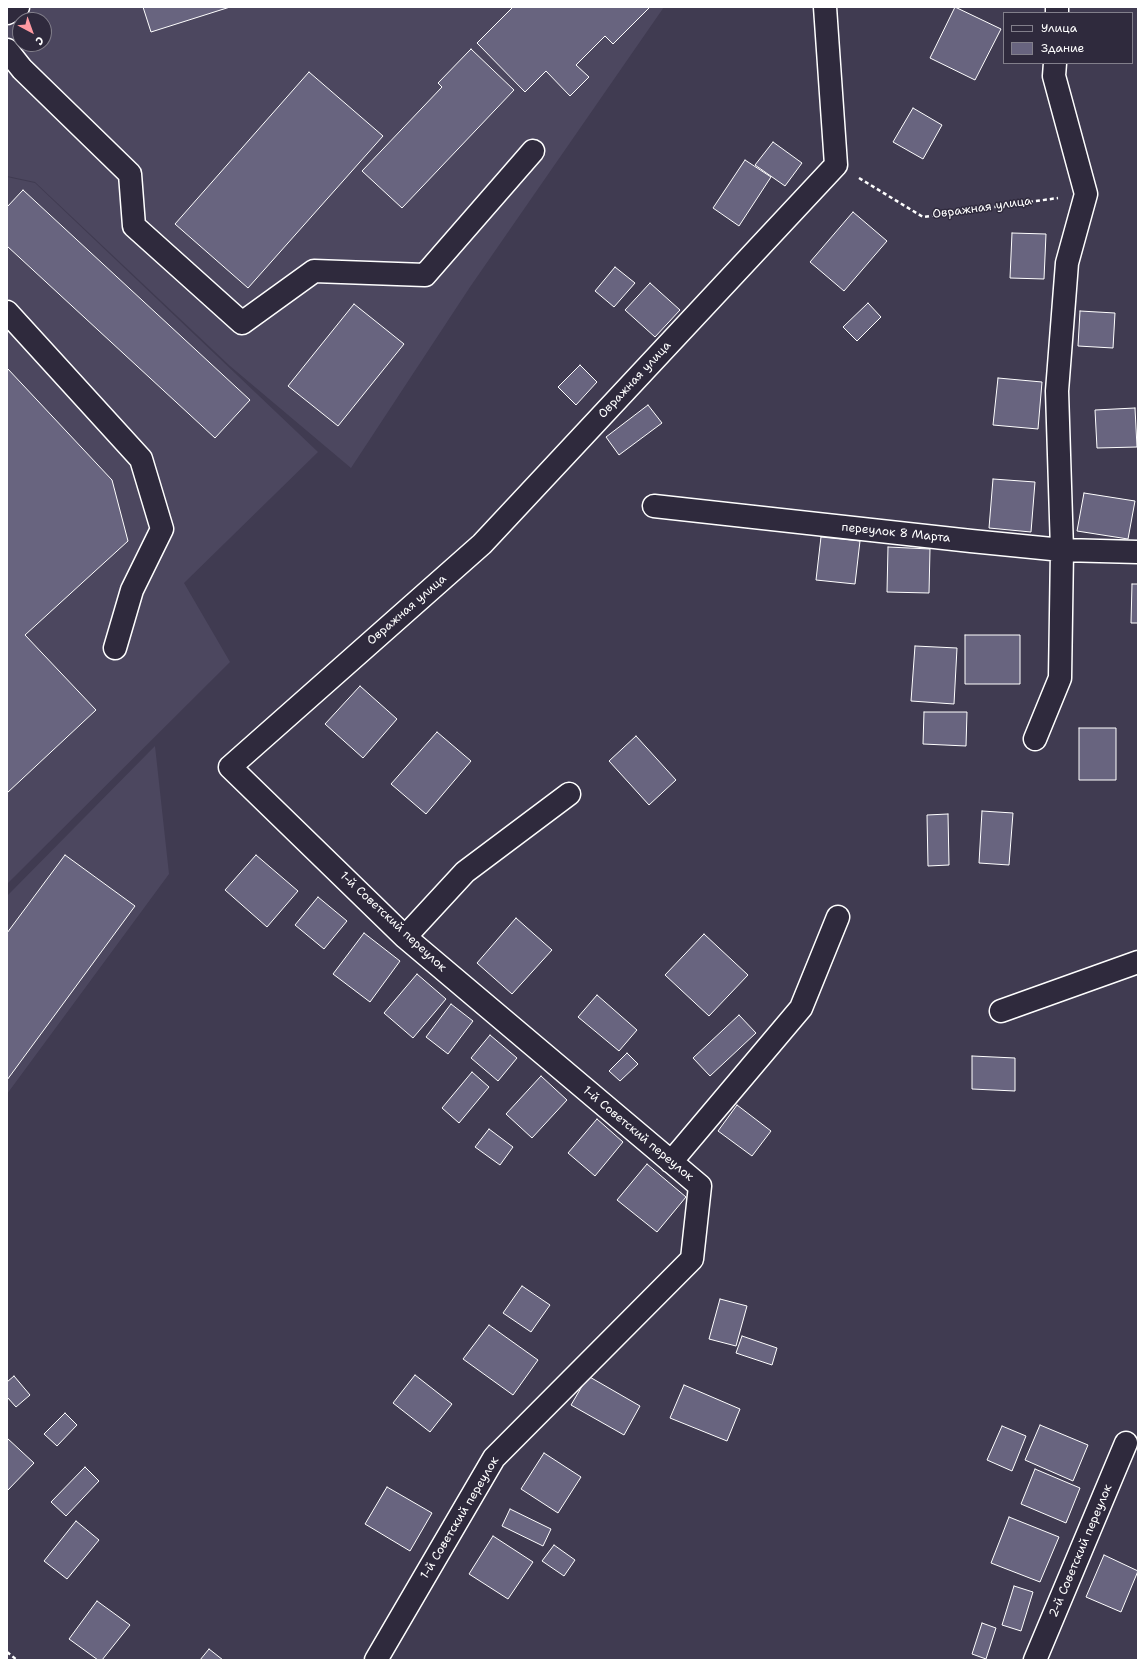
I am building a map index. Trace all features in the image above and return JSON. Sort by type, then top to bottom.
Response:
[{"type":"street","points":[[7,13],[18,7]]},
{"type":"street","points":[[825,7],[836,165]]},
{"type":"street","points":[[7,50],[22,69],[130,174],[134,226],[242,323],[314,271],[425,274],[533,151]]},
{"type":"street","points":[[1035,739],[1060,678],[1062,550],[1057,391],[1067,263],[1086,194],[1054,76],[1055,64]]},
{"type":"street","name":"Овражная улица","points":[[230,767],[482,544],[836,165]]},
{"type":"street","points":[[7,312],[141,459],[162,529],[132,590],[116,648]]},
{"type":"street","name":"переулок 8 Марта","points":[[654,506],[1062,550],[1138,552]]},
{"type":"street","name":"1-й Советский переулок","points":[[230,767],[405,937],[700,1186],[692,1258],[494,1458],[376,1660]]},
{"type":"street","points":[[405,937],[465,872],[569,794]]},
{"type":"street","points":[[671,1162],[801,1008],[838,917]]},
{"type":"street","points":[[1001,1011],[1138,962]]},
{"type":"street","name":"2-й Советский переулок","points":[[1035,1660],[1126,1443]]},
{"type":"path","name":"Овражная улица","points":[[836,165],[923,217],[1086,194]]},
{"type":"path","points":[[7,1652],[17,1660]]},
{"type":"shaded area","points":[[7,7],[664,7],[470,287],[351,468],[230,366],[35,182],[7,176]]},
{"type":"shaded area","points":[[7,177],[35,183],[318,452],[184,583],[230,662],[7,884]]},
{"type":"shaded area","points":[[155,746],[169,874],[7,1094],[7,896]]},
{"type":"building","points":[[143,7],[230,7],[151,32]]},
{"type":"building","points":[[513,7],[650,7],[613,44],[605,36],[576,65],[589,77],[570,96],[546,71],[525,92],[477,43]]},
{"type":"building","points":[[955,7],[1001,29],[975,80],[930,58]]},
{"type":"building","points":[[471,49],[514,90],[402,208],[362,171],[442,87],[438,83]]},
{"type":"building","points":[[309,72],[383,136],[248,288],[175,224]]},
{"type":"building","points":[[913,108],[942,125],[923,159],[893,142]]},
{"type":"building","points":[[773,142],[802,163],[785,186],[755,165]]},
{"type":"building","points":[[745,160],[771,177],[739,226],[713,208]]},
{"type":"building","points":[[23,190],[250,400],[215,438],[7,246],[7,207]]},
{"type":"building","points":[[853,212],[887,241],[844,291],[810,262]]},
{"type":"building","points":[[1012,233],[1046,234],[1044,279],[1010,278]]},
{"type":"building","points":[[615,267],[635,283],[614,307],[595,291]]},
{"type":"building","points":[[650,283],[680,310],[655,337],[625,310]]},
{"type":"building","points":[[868,303],[881,317],[857,341],[843,327]]},
{"type":"building","points":[[354,304],[404,344],[338,426],[288,386]]},
{"type":"building","points":[[1080,311],[1115,313],[1113,348],[1078,346]]},
{"type":"building","points":[[580,365],[597,382],[576,405],[558,387]]},
{"type":"building","points":[[7,368],[112,480],[128,541],[25,635],[96,710],[7,793]]},
{"type":"building","points":[[998,378],[1042,382],[1038,429],[993,425]]},
{"type":"building","points":[[648,405],[662,423],[619,455],[606,437]]},
{"type":"building","points":[[1135,408],[1137,447],[1097,448],[1095,410]]},
{"type":"building","points":[[993,479],[1035,482],[1031,532],[989,528]]},
{"type":"building","points":[[1084,493],[1135,501],[1128,539],[1077,531]]},
{"type":"building","points":[[821,537],[860,541],[855,584],[816,580]]},
{"type":"building","points":[[888,547],[930,549],[929,593],[887,592]]},
{"type":"building","points":[[1132,584],[1138,584],[1138,623],[1131,623]]},
{"type":"building","points":[[965,635],[1020,635],[1020,684],[965,684]]},
{"type":"building","points":[[915,646],[957,648],[954,704],[911,701]]},
{"type":"building","points":[[360,686],[397,719],[363,758],[325,724]]},
{"type":"building","points":[[924,712],[967,712],[966,746],[923,744]]},
{"type":"building","points":[[1079,728],[1116,728],[1116,780],[1079,780]]},
{"type":"building","points":[[437,732],[471,761],[426,814],[391,784]]},
{"type":"building","points":[[636,736],[676,780],[649,805],[609,761]]},
{"type":"building","points":[[982,811],[1013,813],[1009,865],[979,863]]},
{"type":"building","points":[[948,814],[949,865],[928,866],[927,815]]},
{"type":"building","points":[[65,855],[135,906],[7,1080],[7,933]]},
{"type":"building","points":[[256,855],[298,891],[267,927],[225,890]]},
{"type":"building","points":[[318,897],[347,921],[324,949],[295,925]]},
{"type":"building","points":[[516,918],[552,950],[512,994],[477,963]]},
{"type":"building","points":[[364,933],[400,961],[370,1002],[333,974]]},
{"type":"building","points":[[704,934],[748,975],[709,1016],[665,975]]},
{"type":"building","points":[[417,974],[446,999],[413,1038],[384,1013]]},
{"type":"building","points":[[597,995],[637,1030],[619,1051],[578,1017]]},
{"type":"building","points":[[451,1004],[473,1021],[448,1054],[426,1037]]},
{"type":"building","points":[[739,1015],[756,1033],[710,1076],[693,1058]]},
{"type":"building","points":[[490,1035],[517,1058],[498,1081],[471,1058]]},
{"type":"building","points":[[627,1053],[638,1064],[620,1081],[609,1071]]},
{"type":"building","points":[[972,1056],[1015,1058],[1015,1091],[972,1089]]},
{"type":"building","points":[[472,1072],[489,1087],[459,1123],[442,1108]]},
{"type":"building","points":[[541,1076],[567,1100],[532,1138],[506,1114]]},
{"type":"building","points":[[737,1105],[771,1131],[752,1156],[718,1131]]},
{"type":"building","points":[[597,1119],[623,1142],[595,1176],[568,1153]]},
{"type":"building","points":[[489,1129],[513,1147],[500,1165],[475,1147]]},
{"type":"building","points":[[647,1164],[686,1197],[657,1232],[617,1200]]},
{"type":"building","points":[[522,1286],[550,1305],[531,1332],[503,1313]]},
{"type":"building","points":[[720,1299],[747,1306],[736,1346],[709,1339]]},
{"type":"building","points":[[489,1325],[538,1360],[513,1395],[463,1359]]},
{"type":"building","points":[[742,1336],[777,1348],[772,1365],[736,1353]]},
{"type":"building","points":[[415,1375],[452,1404],[430,1432],[393,1403]]},
{"type":"building","points":[[14,1376],[30,1395],[16,1407],[7,1397],[7,1382]]},
{"type":"building","points":[[588,1376],[640,1406],[624,1435],[571,1405]]},
{"type":"building","points":[[684,1385],[740,1409],[727,1441],[670,1418]]},
{"type":"building","points":[[65,1413],[77,1425],[57,1446],[44,1434]]},
{"type":"building","points":[[1040,1425],[1088,1445],[1073,1481],[1025,1460]]},
{"type":"building","points":[[1002,1426],[1026,1436],[1012,1471],[987,1460]]},
{"type":"building","points":[[7,1438],[34,1463],[7,1491]]},
{"type":"building","points":[[544,1453],[581,1477],[558,1513],[521,1489]]},
{"type":"building","points":[[85,1467],[99,1481],[66,1516],[51,1502]]},
{"type":"building","points":[[1035,1469],[1080,1488],[1066,1523],[1021,1504]]},
{"type":"building","points":[[387,1487],[432,1513],[410,1551],[365,1524]]},
{"type":"building","points":[[510,1509],[551,1529],[543,1546],[502,1526]]},
{"type":"building","points":[[1009,1517],[1059,1537],[1040,1582],[991,1563]]},
{"type":"building","points":[[76,1521],[99,1540],[67,1579],[44,1561]]},
{"type":"building","points":[[493,1536],[533,1562],[508,1599],[469,1574]]},
{"type":"building","points":[[554,1545],[575,1560],[564,1576],[542,1561]]},
{"type":"building","points":[[1104,1555],[1138,1571],[1121,1612],[1086,1597]]},
{"type":"building","points":[[1014,1586],[1033,1592],[1021,1631],[1002,1625]]},
{"type":"building","points":[[97,1601],[130,1625],[102,1660],[98,1660],[69,1639]]},
{"type":"building","points":[[982,1623],[996,1628],[986,1659],[972,1654]]},
{"type":"building","points":[[209,1649],[223,1660],[200,1660]]}]
